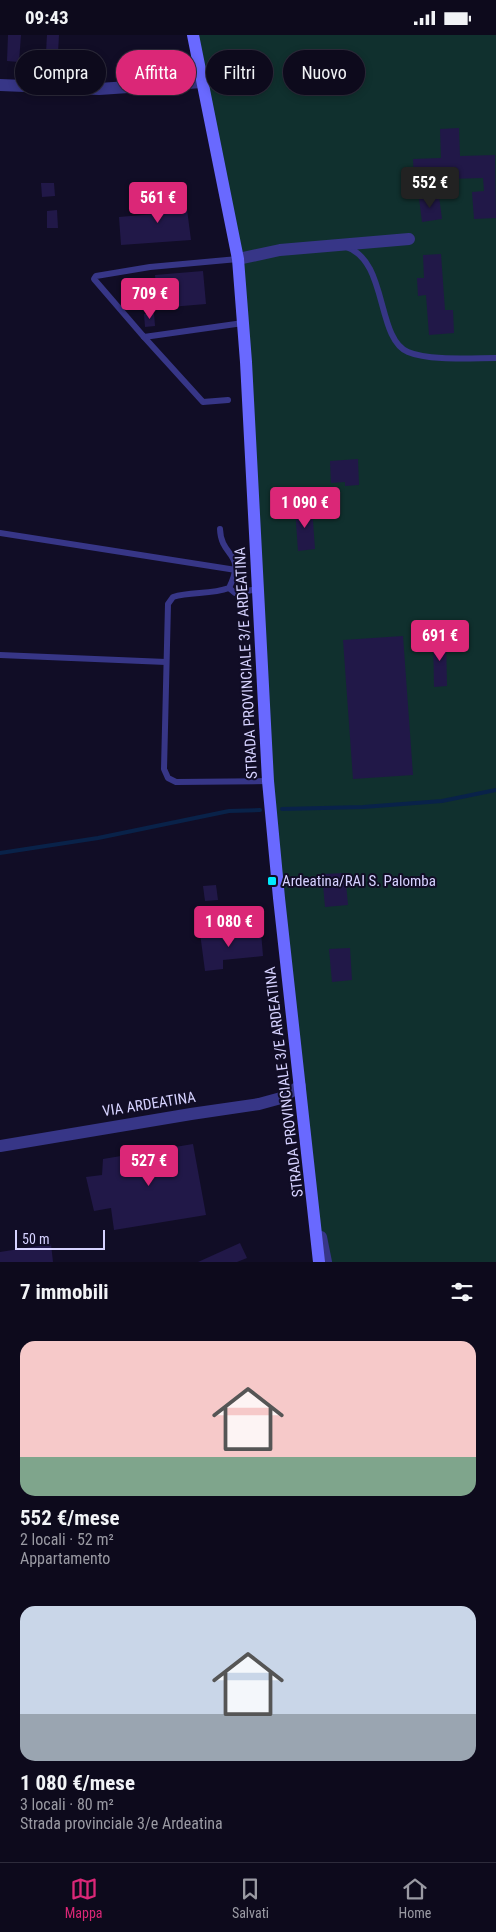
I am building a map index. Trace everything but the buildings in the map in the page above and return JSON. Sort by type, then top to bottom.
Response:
[{"type":"main road","name":"STRADA PROVINCIALE 3/E ARDEATINA","points":[[193,35],[238,259],[259,589],[268,781],[300,1086],[314,1199],[319,1262]]},
{"type":"street","points":[[0,85],[99,89],[202,82]]},
{"type":"street","points":[[238,259],[280,250],[409,239]]},
{"type":"street","name":"VIA ARDEATINA","points":[[0,1146],[191,1113],[259,1104],[281,1099],[300,1086]]},
{"type":"street","points":[[314,1199],[326,1262]]},
{"type":"lane","points":[[341,245],[358,252],[364,260],[376,285],[394,341],[402,349],[414,354],[432,356],[496,359]]},
{"type":"lane","points":[[228,400],[203,402],[94,279],[95,277],[150,267],[238,259]]},
{"type":"lane","points":[[144,337],[243,323]]},
{"type":"lane","points":[[220,529],[222,545],[236,561],[236,570],[229,588],[216,593],[182,594],[173,597],[168,604],[164,769],[168,778],[176,782],[268,781]]},
{"type":"lane","points":[[0,533],[236,570]]},
{"type":"lane","points":[[229,588],[235,593],[259,589]]},
{"type":"lane","points":[[0,655],[166,662]]},
{"type":"green space","points":[[193,35],[496,35],[496,1262],[315,1262],[268,781],[243,323]]},
{"type":"waterway","points":[[282,809],[363,807],[442,801],[496,790]]},
{"type":"waterway","points":[[0,853],[98,838],[229,811],[260,810]]},
{"type":"place","name":"Ardeatina/RAI S. Palomba","points":[[272,881]]}]
